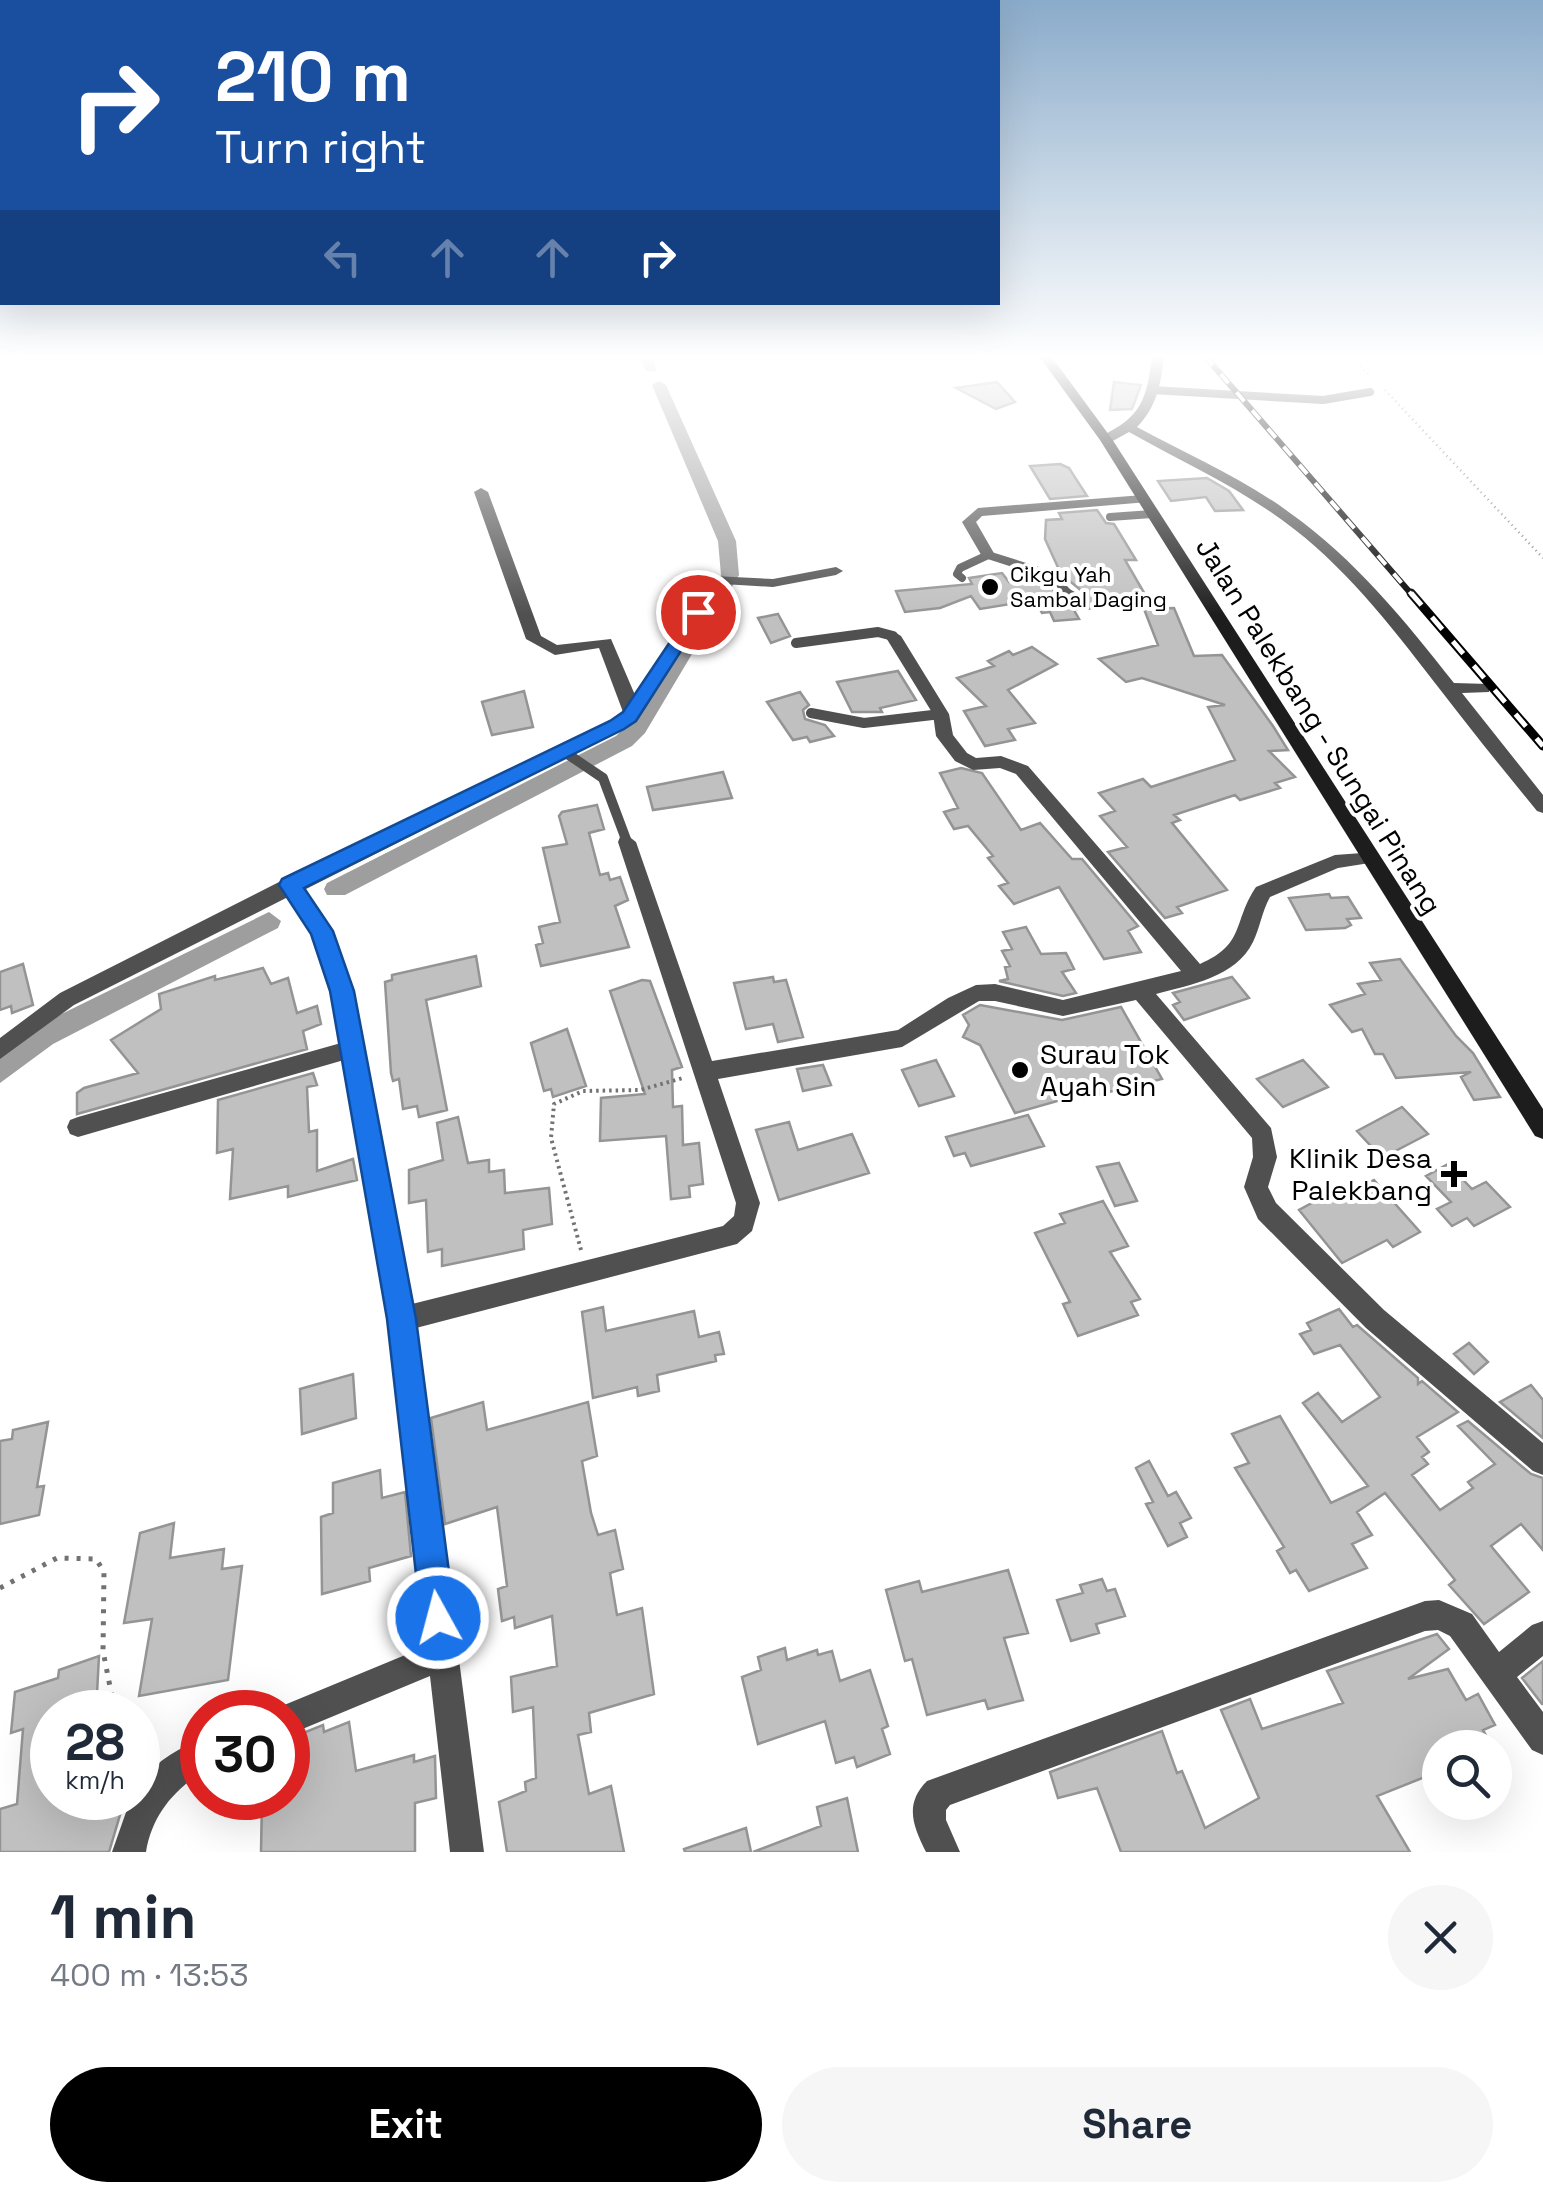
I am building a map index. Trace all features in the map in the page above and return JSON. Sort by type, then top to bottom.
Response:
[{"type":"street","name":"Jalan Palekbang - Sungai Pinang","points":[[1108,442],[1543,1129]]},
{"type":"street","points":[[1160,442],[1224,475],[1302,527],[1341,562],[1543,807]]},
{"type":"street","points":[[480,492],[534,639],[554,650],[604,642],[633,711]]},
{"type":"street","points":[[988,555],[968,522],[978,512],[1148,506]]},
{"type":"street","points":[[0,1050],[66,1000],[567,754],[617,725],[633,711],[729,580],[773,583],[836,571]]},
{"type":"street","points":[[892,636],[941,714],[945,736],[966,762],[1009,763],[1022,770],[1195,973]]},
{"type":"street","points":[[1447,688],[1483,688]]},
{"type":"street","points":[[402,1319],[728,1236],[741,1229],[748,1217],[748,1203],[627,842]]},
{"type":"street","points":[[704,1072],[902,1038],[925,1028],[972,994],[988,991],[1043,1009],[1195,973],[1230,959],[1239,949],[1247,939],[1263,892],[1335,862],[1369,857]]},
{"type":"street","points":[[294,890],[322,931],[342,991],[402,1319],[467,1852]]},
{"type":"street","points":[[1140,989],[1262,1135],[1265,1157],[1256,1187],[1268,1211],[1375,1318],[1543,1460]]},
{"type":"street","points":[[78,1127],[352,1049]]},
{"type":"street","points":[[942,1852],[929,1822],[930,1802],[939,1793],[1425,1616],[1439,1615],[1462,1625],[1543,1739]]},
{"type":"street","points":[[1496,1674],[1543,1636]]},
{"type":"street","points":[[310,1710],[443,1655]]},
{"type":"street","points":[[129,1852],[147,1800],[180,1766]]},
{"type":"lane","points":[[1110,517],[1148,506]]},
{"type":"lane","points":[[962,578],[958,574],[960,568],[988,555],[1051,575],[1067,594],[1081,601]]},
{"type":"lane","points":[[796,644],[878,632],[892,636]]},
{"type":"lane","points":[[811,712],[864,723],[941,714]]},
{"type":"lane","points":[[567,754],[603,778],[627,842]]},
{"type":"path","points":[[1436,442],[1543,558]]},
{"type":"path","points":[[587,1274],[551,1138],[554,1104],[607,1086],[635,1091],[704,1072]]},
{"type":"path","points":[[0,1588],[55,1556],[76,1554],[96,1559],[104,1572],[103,1651],[111,1690]]},
{"type":"building","points":[[1060,464],[1069,468],[1087,496],[1050,499],[1030,466]]},
{"type":"building","points":[[1207,478],[1229,491],[1243,510],[1215,511],[1206,497],[1171,501],[1158,481]]},
{"type":"building","points":[[1097,510],[1106,523],[1114,524],[1136,560],[1125,560],[1150,603],[1085,609],[1088,596],[1061,574],[1045,539],[1046,520],[1062,519],[1059,513]]},
{"type":"building","points":[[1002,573],[1009,582],[1036,578],[1047,582],[1061,600],[1078,609],[1074,610],[1079,619],[1054,621],[1050,612],[1042,613],[1036,602],[1029,601],[980,609],[971,596],[940,608],[905,612],[896,591],[972,584],[969,578]]},
{"type":"building","points":[[1174,608],[1194,656],[1222,655],[1273,726],[1288,750],[1269,751],[1295,777],[1275,783],[1280,788],[1240,800],[1235,795],[1174,815],[1180,820],[1172,823],[1227,890],[1177,907],[1182,913],[1165,918],[1108,852],[1127,847],[1100,816],[1115,811],[1099,793],[1143,779],[1151,787],[1235,760],[1208,707],[1225,705],[1142,678],[1126,682],[1099,659],[1158,645],[1144,609]]},
{"type":"building","points":[[778,614],[790,636],[771,643],[758,618]]},
{"type":"building","points":[[1032,647],[1057,664],[1008,690],[1035,723],[1008,729],[1015,740],[985,746],[964,711],[986,706],[957,678],[994,666],[988,661],[1009,651],[1013,655]]},
{"type":"building","points":[[898,671],[916,700],[880,708],[882,712],[852,712],[837,682]]},
{"type":"building","points":[[524,691],[533,727],[492,735],[482,702]]},
{"type":"building","points":[[800,692],[809,705],[803,710],[805,719],[825,725],[834,736],[810,742],[807,737],[793,740],[767,702]]},
{"type":"building","points":[[961,768],[982,773],[1021,830],[1040,823],[1072,859],[1082,859],[1138,926],[1128,931],[1141,952],[1104,959],[1059,887],[1014,904],[999,886],[1008,883],[988,858],[993,856],[968,826],[954,829],[944,812],[958,808],[940,773]]},
{"type":"building","points":[[723,772],[732,798],[653,810],[647,787]]},
{"type":"building","points":[[597,805],[604,829],[589,833],[600,875],[608,873],[610,880],[620,877],[628,900],[615,906],[629,947],[541,966],[536,945],[543,943],[539,927],[560,922],[543,848],[567,844],[559,816],[562,812]]},
{"type":"building","points":[[1329,894],[1331,898],[1348,897],[1361,918],[1347,919],[1351,925],[1345,928],[1306,930],[1289,898]]},
{"type":"building","points":[[1026,927],[1041,954],[1066,953],[1074,969],[1062,972],[1076,993],[1063,996],[999,981],[1008,979],[1005,967],[1010,966],[1002,951],[1012,949],[1003,932]]},
{"type":"building","points":[[476,956],[481,986],[426,1000],[447,1110],[419,1117],[417,1106],[403,1109],[399,1079],[393,1081],[385,982],[392,980],[392,975]]},
{"type":"building","points":[[1400,959],[1473,1053],[1500,1097],[1474,1100],[1461,1077],[1471,1072],[1396,1078],[1383,1054],[1375,1054],[1362,1029],[1352,1032],[1330,1005],[1365,994],[1358,984],[1381,980],[1370,963]]},
{"type":"building","points":[[23,964],[33,1005],[12,1013],[11,1006],[0,1010],[0,972]]},
{"type":"building","points":[[263,968],[271,984],[288,978],[297,1013],[317,1006],[321,1024],[303,1031],[307,1049],[77,1114],[77,1093],[84,1088],[138,1073],[111,1040],[161,1009],[159,994],[215,976],[215,980]]},
{"type":"building","points":[[773,977],[774,982],[786,980],[803,1037],[778,1042],[773,1024],[746,1029],[734,983]]},
{"type":"building","points":[[1232,977],[1249,998],[1184,1020],[1173,1005],[1180,1002],[1173,993]]},
{"type":"building","points":[[650,981],[682,1067],[672,1070],[673,1107],[682,1106],[683,1145],[699,1143],[703,1184],[689,1186],[690,1197],[671,1199],[666,1136],[600,1141],[601,1098],[645,1094],[610,991]]},
{"type":"building","points":[[980,1005],[1062,1020],[1121,1007],[1162,1079],[1084,1098],[1082,1094],[1015,1113],[980,1045],[963,1037],[969,1025],[963,1015]]},
{"type":"building","points":[[567,1029],[586,1086],[553,1097],[551,1089],[544,1091],[531,1043]]},
{"type":"building","points":[[936,1060],[954,1096],[919,1106],[902,1070]]},
{"type":"building","points":[[1303,1060],[1328,1087],[1283,1107],[1257,1079]]},
{"type":"building","points":[[823,1065],[831,1085],[803,1091],[797,1069]]},
{"type":"building","points":[[313,1073],[317,1085],[307,1087],[309,1132],[317,1130],[317,1171],[353,1159],[357,1180],[288,1197],[288,1186],[230,1199],[233,1149],[217,1153],[218,1100]]},
{"type":"building","points":[[1402,1107],[1428,1134],[1382,1158],[1357,1131]]},
{"type":"building","points":[[1028,1115],[1044,1146],[971,1166],[965,1153],[954,1156],[946,1137]]},
{"type":"building","points":[[458,1117],[468,1163],[489,1160],[489,1172],[504,1170],[505,1193],[549,1188],[552,1224],[523,1230],[524,1249],[442,1266],[442,1249],[428,1252],[426,1200],[409,1203],[409,1170],[443,1160],[437,1123]]},
{"type":"building","points":[[789,1122],[798,1150],[852,1134],[869,1173],[779,1200],[756,1130]]},
{"type":"building","points":[[1119,1163],[1137,1201],[1115,1206],[1097,1167]]},
{"type":"building","points":[[1448,1164],[1472,1189],[1486,1182],[1510,1207],[1474,1226],[1467,1218],[1452,1226],[1437,1209],[1451,1202],[1426,1176]]},
{"type":"building","points":[[1374,1180],[1420,1232],[1393,1247],[1387,1240],[1342,1263],[1299,1210],[1321,1198],[1325,1203]]},
{"type":"building","points":[[1103,1201],[1128,1246],[1110,1252],[1140,1299],[1131,1302],[1138,1315],[1078,1336],[1063,1304],[1070,1302],[1035,1233],[1065,1223],[1060,1214]]},
{"type":"building","points":[[603,1307],[606,1331],[694,1311],[699,1337],[719,1332],[724,1354],[715,1355],[716,1361],[657,1375],[659,1391],[638,1396],[637,1387],[593,1398],[582,1312]]},
{"type":"building","points":[[1339,1309],[1353,1327],[1357,1325],[1418,1378],[1418,1384],[1422,1381],[1458,1412],[1417,1437],[1429,1452],[1422,1457],[1428,1464],[1412,1475],[1440,1510],[1473,1488],[1468,1482],[1495,1464],[1458,1426],[1468,1421],[1531,1474],[1543,1478],[1543,1550],[1521,1524],[1491,1546],[1529,1592],[1484,1624],[1449,1585],[1455,1580],[1385,1493],[1357,1512],[1372,1535],[1352,1544],[1367,1568],[1309,1591],[1296,1570],[1290,1573],[1277,1551],[1284,1547],[1235,1468],[1249,1463],[1232,1434],[1280,1416],[1331,1503],[1368,1486],[1303,1403],[1318,1393],[1342,1422],[1380,1397],[1340,1345],[1314,1354],[1300,1334],[1311,1330],[1307,1323]]},
{"type":"building","points":[[1469,1343],[1488,1362],[1474,1374],[1454,1354]]},
{"type":"building","points":[[353,1374],[356,1418],[302,1434],[300,1389]]},
{"type":"building","points":[[1531,1385],[1543,1400],[1543,1438],[1500,1402]]},
{"type":"building","points":[[483,1402],[487,1430],[588,1402],[597,1456],[582,1461],[591,1513],[598,1535],[615,1530],[623,1569],[610,1573],[617,1615],[642,1608],[654,1694],[589,1713],[591,1732],[578,1735],[589,1794],[611,1786],[624,1852],[507,1852],[499,1802],[526,1791],[525,1782],[536,1778],[533,1707],[513,1712],[511,1677],[557,1666],[552,1616],[515,1628],[514,1617],[502,1621],[498,1589],[507,1586],[497,1507],[445,1524],[431,1418]]},
{"type":"building","points":[[48,1422],[37,1487],[44,1486],[39,1515],[0,1524],[0,1441],[12,1439],[13,1430]]},
{"type":"building","points":[[1149,1461],[1168,1496],[1176,1492],[1191,1518],[1180,1523],[1187,1537],[1168,1546],[1146,1504],[1153,1502],[1136,1468]]},
{"type":"building","points":[[380,1470],[382,1498],[405,1492],[411,1556],[369,1568],[370,1581],[322,1594],[321,1517],[333,1513],[333,1483]]},
{"type":"building","points":[[174,1523],[170,1558],[224,1549],[222,1569],[242,1566],[228,1680],[160,1692],[140,1690],[152,1619],[124,1623],[140,1533]]},
{"type":"building","points":[[1008,1570],[1028,1633],[1004,1638],[1023,1700],[988,1709],[985,1700],[927,1715],[912,1659],[905,1661],[886,1590],[919,1581],[922,1592]]},
{"type":"building","points":[[1102,1579],[1107,1591],[1115,1589],[1125,1616],[1096,1624],[1099,1633],[1071,1641],[1057,1600],[1083,1593],[1080,1585]]},
{"type":"building","points":[[1437,1634],[1449,1649],[1408,1679],[1448,1669],[1466,1700],[1478,1694],[1495,1725],[1483,1730],[1422,1730],[1422,1778],[1377,1796],[1410,1852],[1121,1852],[1097,1788],[1058,1798],[1050,1772],[1162,1731],[1177,1773],[1182,1771],[1205,1828],[1259,1798],[1221,1710],[1250,1699],[1262,1729],[1343,1703],[1327,1671]]},
{"type":"building","points":[[785,1648],[787,1660],[817,1650],[818,1655],[832,1651],[840,1681],[870,1670],[888,1726],[882,1729],[890,1754],[857,1767],[854,1757],[836,1763],[825,1721],[758,1744],[742,1677],[761,1670],[758,1657]]},
{"type":"building","points":[[99,1656],[97,1690],[30,1690],[30,1820],[118,1820],[109,1852],[0,1852],[0,1809],[17,1804],[23,1729],[11,1733],[15,1692],[58,1678],[59,1670]]},
{"type":"building","points":[[1543,1661],[1543,1704],[1542,1704],[1522,1678]]},
{"type":"building","points":[[349,1722],[356,1771],[414,1755],[414,1762],[435,1756],[436,1798],[415,1803],[415,1852],[261,1852],[262,1820],[310,1820],[310,1730],[323,1725],[324,1732]]},
{"type":"building","points":[[847,1798],[858,1852],[753,1852],[821,1826],[817,1807]]},
{"type":"building","points":[[746,1828],[751,1852],[685,1852],[684,1849]]},
{"type":"waterway","points":[[336,889],[624,741],[637,728],[730,575],[727,541],[684,442]]},
{"type":"waterway","points":[[0,1071],[43,1036],[269,921]]},
{"type":"railway","points":[[1280,442],[1413,596]]},
{"type":"railway","points":[[1411,593],[1543,746]]},
{"type":"place","name":"Cikgu Yah Sambal Daging","points":[[990,587]]},
{"type":"place","name":"Surau Tok Ayah Sin","points":[[1020,1070]]},
{"type":"place","name":"Klinik Desa Palekbang","points":[[1454,1174]]},
{"type":"route","points":[[438,1618],[402,1319],[342,991],[322,931],[290,885],[617,725],[630,716],[698,612]]}]
